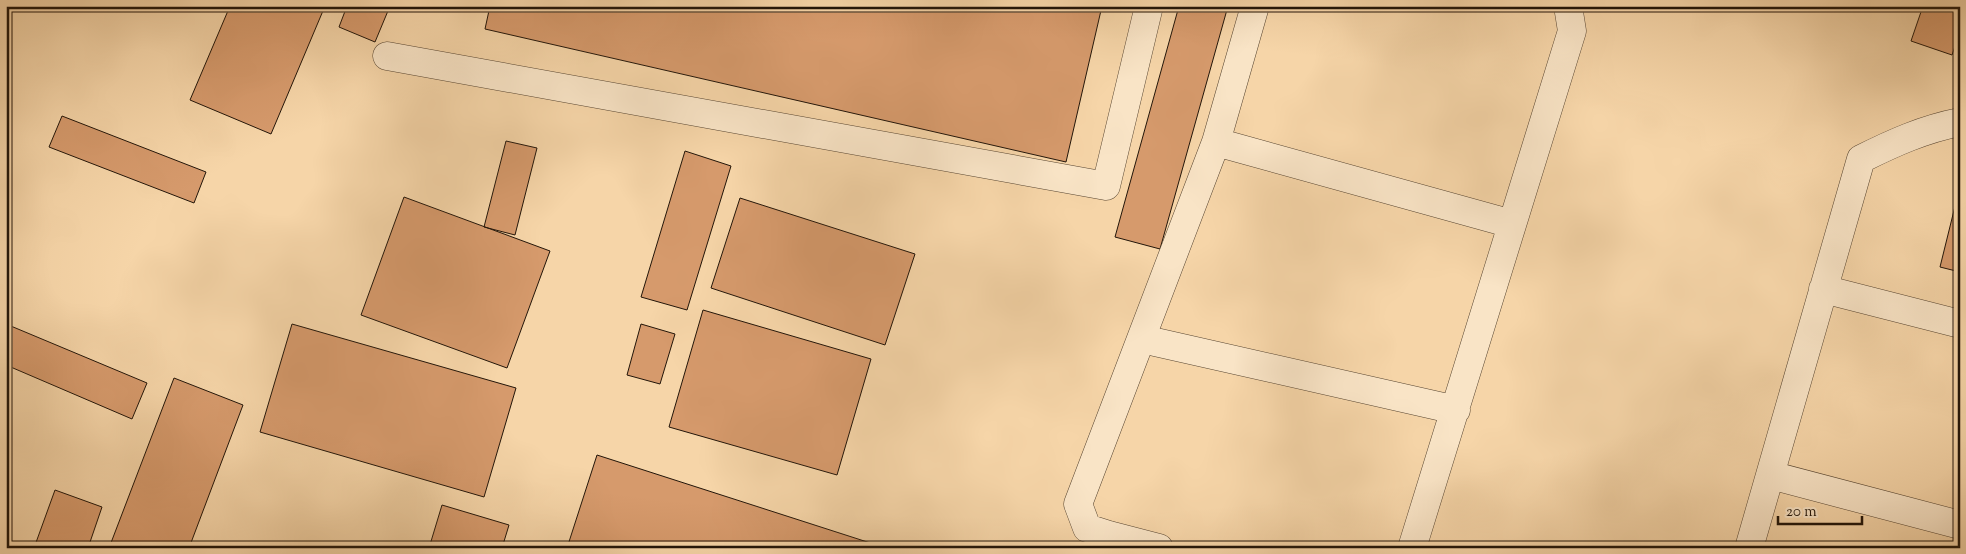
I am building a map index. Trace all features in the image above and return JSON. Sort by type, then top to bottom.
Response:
[{"type":"street","points":[[387,56],[1106,186],[1149,6]]},
{"type":"street","points":[[1159,548],[1087,528],[1078,504],[1216,142],[1255,6]]},
{"type":"street","points":[[1412,548],[1572,31],[1568,6]]},
{"type":"street","points":[[1749,548],[1861,159],[1901,139],[1960,122]]},
{"type":"street","points":[[1216,142],[1512,224]]},
{"type":"street","points":[[1824,289],[1960,324]]},
{"type":"street","points":[[1142,340],[1456,410]]},
{"type":"street","points":[[1770,475],[1960,525]]},
{"type":"building","points":[[230,6],[325,6],[271,134],[190,100]]},
{"type":"building","points":[[347,6],[390,6],[375,42],[339,27]]},
{"type":"building","points":[[490,6],[1102,6],[1066,162],[485,29]]},
{"type":"building","points":[[1179,6],[1228,6],[1160,249],[1115,237]]},
{"type":"building","points":[[1923,6],[1960,6],[1960,32],[1952,55],[1911,41]]},
{"type":"building","points":[[62,116],[206,172],[194,203],[49,147]]},
{"type":"building","points":[[506,141],[537,148],[515,235],[484,227]]},
{"type":"building","points":[[685,151],[731,166],[687,310],[641,297]]},
{"type":"building","points":[[1960,186],[1960,272],[1940,267]]},
{"type":"building","points":[[404,197],[550,251],[507,368],[361,315]]},
{"type":"building","points":[[740,198],[915,254],[885,345],[711,288]]},
{"type":"building","points":[[703,310],[871,359],[837,475],[669,427]]},
{"type":"building","points":[[6,324],[147,383],[132,419],[6,365]]},
{"type":"building","points":[[292,324],[516,388],[484,497],[260,432]]},
{"type":"building","points":[[641,324],[675,334],[660,384],[627,375]]},
{"type":"building","points":[[174,378],[243,405],[189,548],[109,548]]},
{"type":"building","points":[[597,455],[886,548],[567,548]]},
{"type":"building","points":[[55,490],[102,507],[88,548],[34,548]]},
{"type":"building","points":[[442,505],[509,525],[502,548],[429,548]]}]
